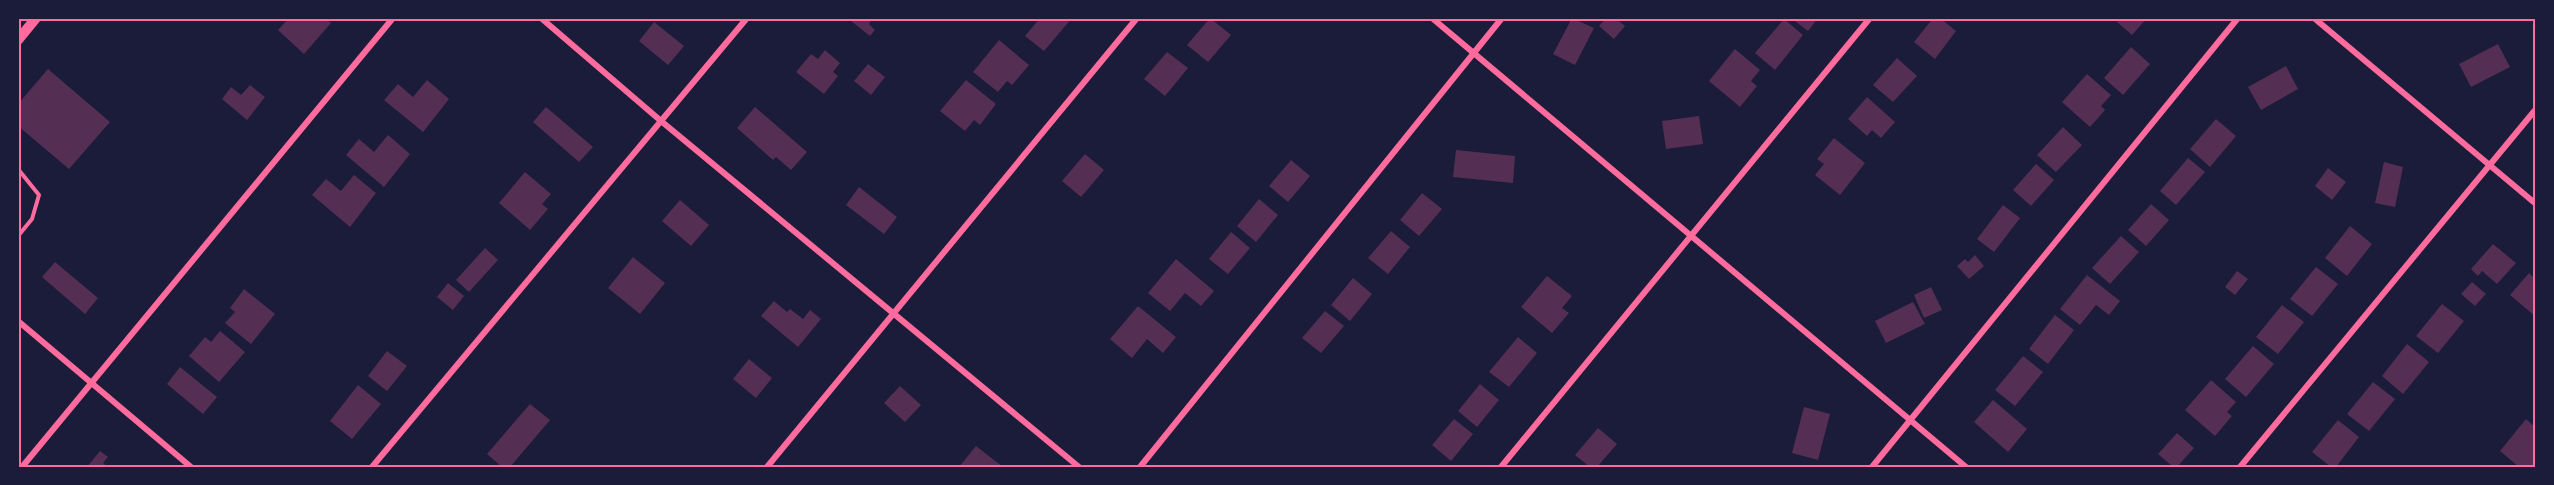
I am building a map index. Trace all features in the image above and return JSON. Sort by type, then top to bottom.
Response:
[{"type":"main road","points":[[18,40],[36,18]]},
{"type":"street","points":[[22,467],[393,18]]},
{"type":"street","points":[[541,18],[661,121],[1079,467]]},
{"type":"street","points":[[372,467],[747,18]]},
{"type":"street","points":[[767,467],[1137,18]]},
{"type":"street","points":[[1432,18],[1966,467]]},
{"type":"street","points":[[1140,467],[1502,18]]},
{"type":"street","points":[[1501,467],[1870,18]]},
{"type":"street","points":[[1872,467],[2238,18]]},
{"type":"street","points":[[2314,18],[2536,204]]},
{"type":"street","points":[[2240,467],[2536,109]]},
{"type":"street","points":[[18,321],[191,467]]},
{"type":"lane","points":[[18,169],[39,195],[32,219],[18,236]]},
{"type":"building","points":[[285,18],[325,18],[331,23],[304,54],[278,30],[287,20]]},
{"type":"building","points":[[854,18],[873,18],[869,24],[875,30],[870,36],[851,21]]},
{"type":"building","points":[[1040,18],[1072,18],[1044,51],[1025,36]]},
{"type":"building","points":[[1210,18],[1231,35],[1208,62],[1187,45]]},
{"type":"building","points":[[1572,18],[1594,28],[1575,65],[1553,54]]},
{"type":"building","points":[[1606,18],[1615,18],[1625,26],[1614,39],[1599,26]]},
{"type":"building","points":[[1791,18],[1818,18],[1808,31]]},
{"type":"building","points":[[1933,18],[1940,18],[1956,31],[1935,59],[1914,42]]},
{"type":"building","points":[[2120,18],[2147,18],[2132,35],[2117,22]]},
{"type":"building","points":[[1784,19],[1803,35],[1775,70],[1755,53]]},
{"type":"building","points":[[654,22],[684,46],[668,65],[639,41]]},
{"type":"building","points":[[999,40],[1029,65],[1012,85],[1007,81],[998,92],[973,72]]},
{"type":"building","points":[[2498,44],[2510,67],[2471,87],[2459,64]]},
{"type":"building","points":[[2131,47],[2150,64],[2123,95],[2104,78]]},
{"type":"building","points":[[1735,49],[1760,70],[1751,81],[1757,86],[1740,107],[1709,81]]},
{"type":"building","points":[[825,50],[840,63],[833,72],[838,76],[824,94],[796,72],[811,54],[818,59]]},
{"type":"building","points":[[1167,52],[1188,68],[1165,96],[1144,79]]},
{"type":"building","points":[[1897,58],[1917,76],[1893,102],[1873,85]]},
{"type":"building","points":[[868,64],[885,77],[871,95],[854,81]]},
{"type":"building","points":[[2286,66],[2298,89],[2261,110],[2248,87]]},
{"type":"building","points":[[48,69],[110,122],[69,169],[18,126],[18,104]]},
{"type":"building","points":[[2087,74],[2111,95],[2101,106],[2105,110],[2090,127],[2062,102]]},
{"type":"building","points":[[427,80],[449,99],[423,132],[384,100],[398,84],[413,97]]},
{"type":"building","points":[[966,80],[996,104],[980,125],[974,120],[965,131],[940,111]]},
{"type":"building","points":[[250,85],[265,97],[247,120],[222,99],[231,87],[241,95]]},
{"type":"building","points":[[1867,97],[1895,122],[1881,138],[1872,130],[1867,136],[1848,119]]},
{"type":"building","points":[[546,107],[593,147],[579,162],[533,122]]},
{"type":"building","points":[[755,107],[807,152],[791,170],[776,157],[773,160],[737,128]]},
{"type":"building","points":[[1699,116],[1703,144],[1666,149],[1662,121]]},
{"type":"building","points":[[2216,119],[2236,136],[2210,167],[2190,149]]},
{"type":"building","points":[[2063,127],[2082,145],[2056,172],[2037,155]]},
{"type":"building","points":[[388,135],[410,154],[384,187],[346,155],[359,139],[374,152]]},
{"type":"building","points":[[1834,138],[1865,163],[1840,195],[1815,175],[1824,164],[1817,159]]},
{"type":"building","points":[[1456,150],[1515,156],[1513,183],[1453,177]]},
{"type":"building","points":[[1085,154],[1104,170],[1081,197],[1062,181]]},
{"type":"building","points":[[2188,158],[2205,172],[2176,205],[2160,191]]},
{"type":"building","points":[[1291,160],[1310,176],[1288,202],[1269,186]]},
{"type":"building","points":[[2384,162],[2403,167],[2395,207],[2375,203]]},
{"type":"building","points":[[2036,164],[2054,180],[2031,206],[2013,190]]},
{"type":"building","points":[[2328,168],[2346,182],[2332,200],[2315,186]]},
{"type":"building","points":[[525,172],[551,194],[542,204],[548,209],[530,230],[499,203]]},
{"type":"building","points":[[354,175],[376,193],[350,227],[312,195],[326,179],[341,191]]},
{"type":"building","points":[[859,187],[897,217],[884,234],[846,205]]},
{"type":"building","points":[[1422,193],[1442,209],[1419,236],[1400,220]]},
{"type":"building","points":[[1259,199],[1278,215],[1256,242],[1237,226]]},
{"type":"building","points":[[680,200],[709,225],[691,246],[662,221]]},
{"type":"building","points":[[2151,204],[2169,220],[2146,246],[2128,230]]},
{"type":"building","points":[[2003,205],[2020,218],[1994,252],[1977,239]]},
{"type":"building","points":[[2350,226],[2372,244],[2347,276],[2325,258]]},
{"type":"building","points":[[1391,231],[1410,247],[1388,274],[1368,258]]},
{"type":"building","points":[[1231,232],[1250,248],[1228,274],[1209,259]]},
{"type":"building","points":[[2121,236],[2139,252],[2110,284],[2092,268]]},
{"type":"building","points":[[2493,244],[2516,263],[2497,284],[2482,271],[2478,276],[2471,269]]},
{"type":"building","points":[[485,248],[498,260],[469,292],[456,280]]},
{"type":"building","points":[[1975,255],[1984,266],[1969,279],[1957,266],[1965,259],[1968,262]]},
{"type":"building","points":[[633,257],[665,283],[640,314],[608,288]]},
{"type":"building","points":[[1176,259],[1214,291],[1201,306],[1185,293],[1170,311],[1148,293]]},
{"type":"building","points":[[55,262],[98,298],[85,314],[42,277]]},
{"type":"building","points":[[2316,267],[2338,284],[2312,316],[2290,299]]},
{"type":"building","points":[[2237,271],[2248,279],[2235,295],[2225,287]]},
{"type":"building","points":[[2529,273],[2536,280],[2536,317],[2510,295]]},
{"type":"building","points":[[2087,275],[2120,301],[2109,315],[2096,305],[2080,325],[2060,309]]},
{"type":"building","points":[[1547,276],[1572,296],[1562,308],[1569,313],[1552,333],[1521,307]]},
{"type":"building","points":[[1353,278],[1372,294],[1350,321],[1331,305]]},
{"type":"building","points":[[2472,282],[2486,294],[2475,306],[2461,294]]},
{"type":"building","points":[[448,283],[464,296],[453,310],[437,297]]},
{"type":"building","points":[[1931,287],[1942,310],[1924,318],[1914,295]]},
{"type":"building","points":[[244,289],[275,314],[251,344],[225,323],[235,312],[230,308]]},
{"type":"building","points":[[774,301],[787,312],[790,309],[803,319],[810,310],[821,319],[798,347],[761,316]]},
{"type":"building","points":[[1913,302],[1925,324],[1886,343],[1875,321]]},
{"type":"building","points":[[2442,304],[2464,321],[2438,353],[2416,336]]},
{"type":"building","points":[[2282,305],[2304,322],[2278,354],[2256,337]]},
{"type":"building","points":[[1138,306],[1176,337],[1163,353],[1147,339],[1132,358],[1110,339]]},
{"type":"building","points":[[1325,311],[1344,326],[1321,353],[1302,338]]},
{"type":"building","points":[[2055,315],[2074,330],[2048,364],[2029,349]]},
{"type":"building","points":[[220,331],[245,352],[219,382],[189,356],[205,337],[211,342]]},
{"type":"building","points":[[1518,337],[1537,353],[1509,387],[1489,372]]},
{"type":"building","points":[[2407,344],[2429,362],[2403,394],[2382,376]]},
{"type":"building","points":[[2253,346],[2274,364],[2246,397],[2225,379]]},
{"type":"building","points":[[387,351],[407,366],[387,391],[368,376]]},
{"type":"building","points":[[2023,356],[2043,372],[2015,406],[1995,390]]},
{"type":"building","points":[[749,359],[772,378],[756,398],[733,379]]},
{"type":"building","points":[[180,367],[217,397],[203,414],[167,384]]},
{"type":"building","points":[[2211,380],[2236,402],[2227,412],[2232,416],[2215,436],[2185,410]]},
{"type":"building","points":[[2373,382],[2395,399],[2369,431],[2347,414]]},
{"type":"building","points":[[1480,384],[1499,400],[1477,427],[1458,411]]},
{"type":"building","points":[[358,385],[381,404],[352,439],[330,421]]},
{"type":"building","points":[[900,386],[921,405],[905,422],[884,403]]},
{"type":"building","points":[[1993,400],[2027,429],[2008,452],[1974,422]]},
{"type":"building","points":[[530,404],[550,420],[510,467],[502,467],[487,454]]},
{"type":"building","points":[[1804,407],[1830,414],[1818,460],[1792,453]]},
{"type":"building","points":[[1454,419],[1473,434],[1451,461],[1432,445]]},
{"type":"building","points":[[2526,419],[2536,428],[2536,467],[2519,467],[2500,451]]},
{"type":"building","points":[[2338,420],[2359,437],[2336,467],[2331,467],[2312,452]]},
{"type":"building","points":[[1598,428],[1617,444],[1597,467],[1590,467],[1575,455]]},
{"type":"building","points":[[2177,433],[2194,448],[2177,467],[2173,467],[2158,454]]},
{"type":"building","points":[[976,446],[1003,467],[959,467]]},
{"type":"building","points":[[100,451],[108,457],[103,463],[108,467],[87,467]]}]
